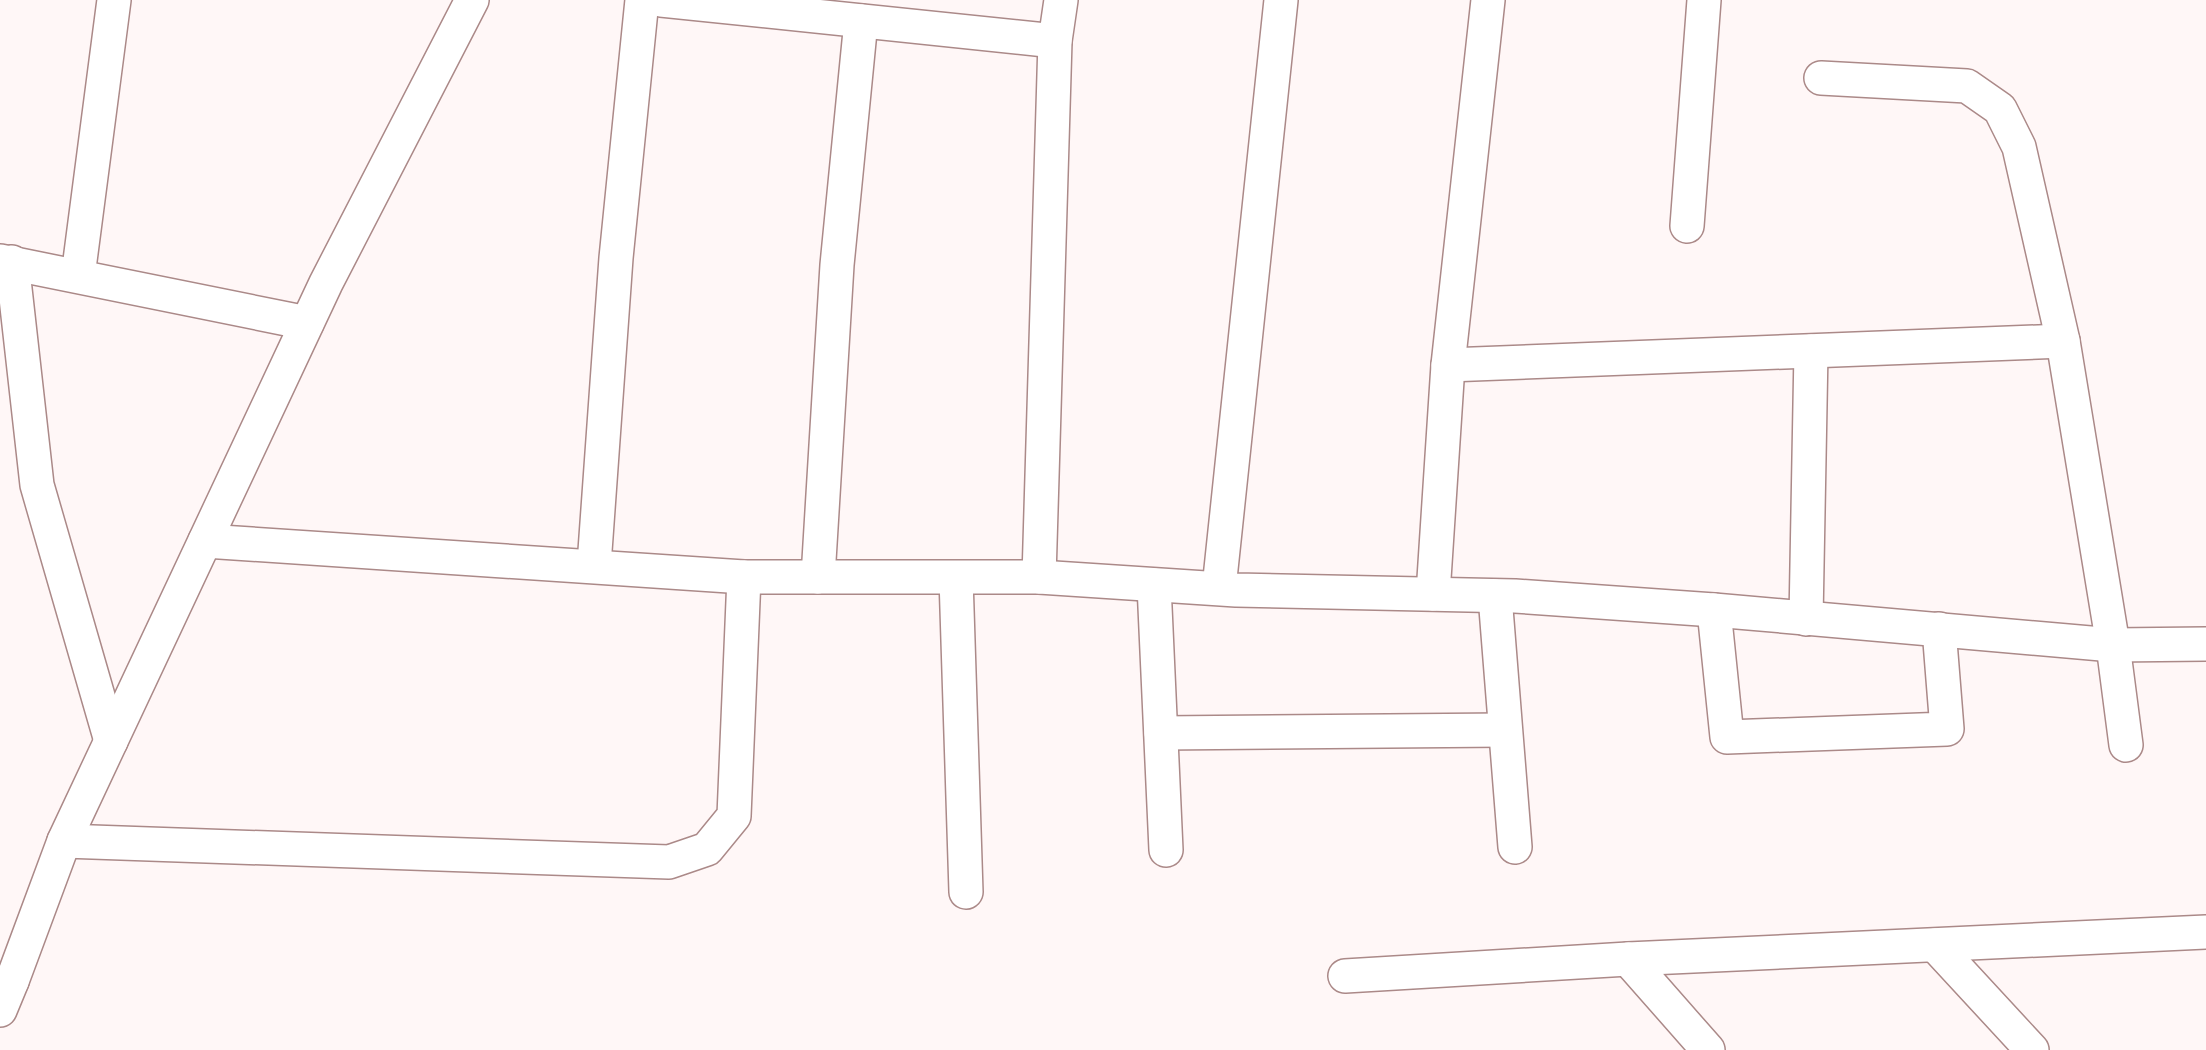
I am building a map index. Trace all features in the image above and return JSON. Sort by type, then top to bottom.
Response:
[{"type":"street","points":[[78,276],[114,0]]},
{"type":"street","points":[[4,991],[64,842],[307,323],[472,0]]},
{"type":"street","points":[[594,566],[616,258],[642,0]]},
{"type":"street","points":[[661,0],[709,2],[861,21],[1055,41]]},
{"type":"street","points":[[1040,577],[1055,41],[1061,0]]},
{"type":"street","points":[[1219,588],[1281,0]]},
{"type":"street","points":[[1433,594],[1448,365],[1488,0]]},
{"type":"street","points":[[1687,226],[1704,0]]},
{"type":"street","points":[[818,577],[837,266],[861,21]]},
{"type":"street","points":[[1821,78],[1967,86],[2000,109],[2019,147],[2063,341],[2113,645],[2126,746]]},
{"type":"street","points":[[111,741],[37,485],[6,261],[307,323]]},
{"type":"street","points":[[1448,365],[2063,341]]},
{"type":"street","points":[[1806,619],[1811,351]]},
{"type":"street","points":[[205,541],[744,577],[1040,577],[1219,588],[1495,596],[1714,610],[2113,645],[2206,644]]},
{"type":"street","points":[[64,842],[669,862],[707,849],[734,816],[744,577]]},
{"type":"street","points":[[956,578],[966,892]]},
{"type":"street","points":[[1154,585],[1166,850]]},
{"type":"street","points":[[1495,596],[1515,847]]},
{"type":"street","points":[[1714,610],[1727,736],[1947,729],[1939,628]]},
{"type":"street","points":[[1161,733],[1505,730]]},
{"type":"street","points":[[1345,976],[1628,959],[2206,932]]},
{"type":"street","points":[[1935,945],[2032,1050]]},
{"type":"street","points":[[1628,959],[1708,1050]]}]
